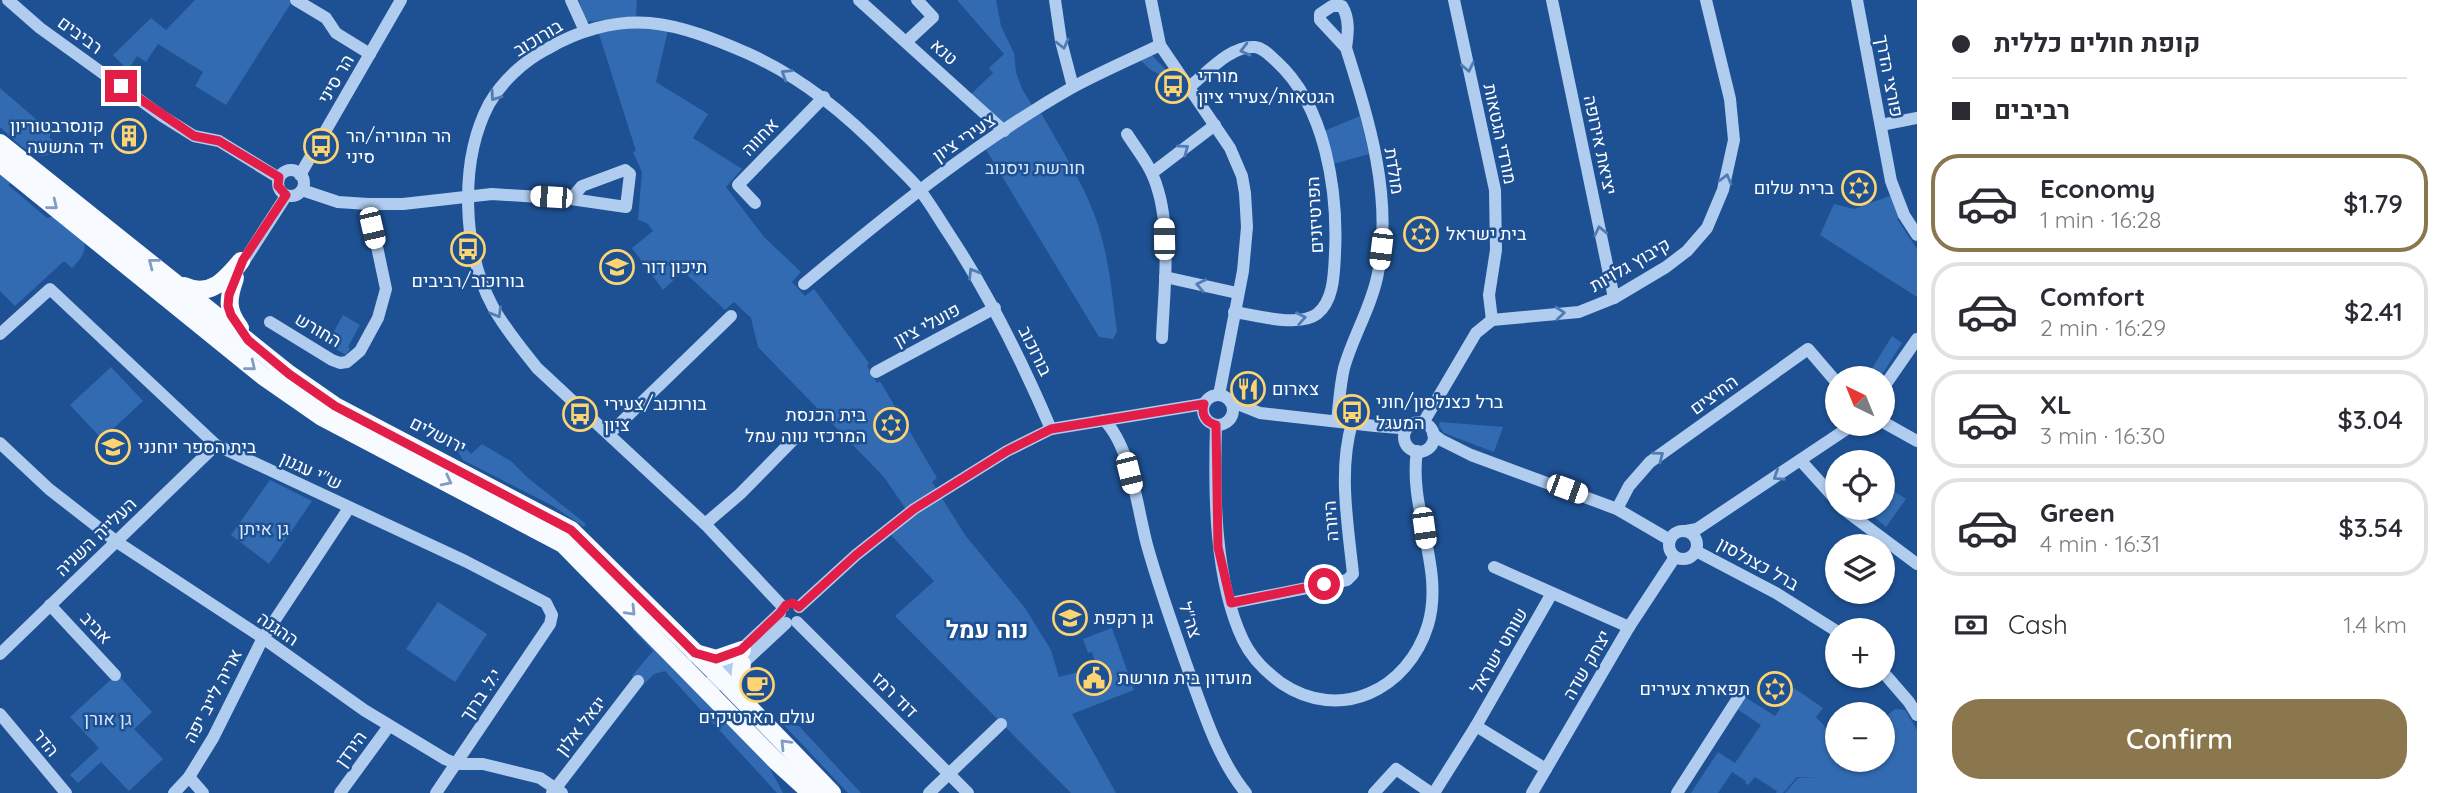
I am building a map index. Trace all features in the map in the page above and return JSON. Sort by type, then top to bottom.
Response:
[{"type":"main road","name":"ירושלים","points":[[0,143],[289,374],[335,406],[571,530],[720,677],[832,793]]},
{"type":"main road","name":"ירושלים","points":[[0,163],[263,376],[322,417],[564,544],[776,761],[811,793]]},
{"type":"main road","points":[[177,282],[191,289],[211,289],[240,266]]},
{"type":"main road","points":[[240,266],[229,295],[228,306],[248,340]]},
{"type":"main road","points":[[695,653],[716,659],[742,657],[741,690],[761,720]]},
{"type":"main road","points":[[776,761],[790,793]]},
{"type":"street","name":"רביבים","points":[[8,0],[40,28],[158,113],[194,136],[219,141],[279,177]]},
{"type":"street","points":[[296,0],[326,18],[337,33],[370,54]]},
{"type":"street","name":"הר סיני","points":[[300,174],[401,0]]},
{"type":"street","points":[[571,0],[585,31]]},
{"type":"street","name":"טנא","points":[[859,0],[1004,131]]},
{"type":"street","points":[[906,42],[933,17],[917,0]]},
{"type":"street","points":[[1055,0],[1061,41],[1073,87]]},
{"type":"street","points":[[1151,0],[1160,45],[1230,148],[1245,193],[1246,236],[1243,271],[1234,312],[1225,398],[1233,409],[1229,420]]},
{"type":"street","name":"מורדי הגטאות","points":[[1454,0],[1495,190],[1496,250],[1489,295],[1492,320]]},
{"type":"street","name":"יציאת אירופה","points":[[1552,0],[1614,298]]},
{"type":"street","name":"קיבוץ גלויות","points":[[1492,320],[1579,312],[1614,298],[1649,279],[1687,251],[1707,228],[1723,190],[1734,141],[1731,108],[1706,0]]},
{"type":"street","name":"פורצי הדרך","points":[[1857,0],[1891,181],[1904,215],[1917,235]]},
{"type":"street","name":"בורוכוב","points":[[787,616],[705,524],[537,368],[492,306],[474,251],[467,196],[476,134],[490,102],[510,77],[532,57],[585,31],[652,23],[719,40],[768,63],[824,97],[856,124],[919,189],[995,308],[1029,376],[1051,429]]},
{"type":"street","name":"צעירי ציון","points":[[804,284],[919,189],[1004,131],[1073,87],[1160,45]]},
{"type":"street","name":"הפרטיזנים","points":[[1188,88],[1228,56],[1255,47],[1263,50],[1281,65],[1303,95],[1319,131],[1331,172],[1335,203],[1335,263],[1331,290],[1318,313],[1308,319],[1293,321],[1234,312]]},
{"type":"street","name":"מולדת","points":[[1337,421],[1344,370],[1368,309],[1378,274],[1383,237],[1381,176],[1346,48]]},
{"type":"street","name":"אחווה","points":[[755,203],[738,185],[824,97]]},
{"type":"street","points":[[1881,125],[1917,118]]},
{"type":"street","points":[[1152,173],[1215,125]]},
{"type":"street","points":[[1127,134],[1152,173],[1164,219],[1165,277],[1161,338]]},
{"type":"street","points":[[302,190],[338,202],[368,204],[403,204],[492,194],[626,206],[630,174],[625,170],[582,186],[571,199]]},
{"type":"street","points":[[289,171],[300,174],[302,190],[294,196],[286,195],[278,186],[279,177],[289,171]]},
{"type":"street","points":[[198,323],[240,266],[286,195]]},
{"type":"street","name":"החורש","points":[[270,322],[340,363],[347,362],[360,351],[378,318],[386,289],[368,204]]},
{"type":"street","points":[[1165,277],[1237,293]]},
{"type":"street","name":"ש\"י עגנון","points":[[0,334],[50,289],[216,445],[465,561],[546,603],[552,615]]},
{"type":"street","name":"פועלי ציון","points":[[876,372],[995,308]]},
{"type":"street","points":[[610,433],[731,316]]},
{"type":"street","points":[[1406,443],[1405,433],[1417,424],[1476,333],[1492,320]]},
{"type":"street","points":[[1895,371],[1917,339]]},
{"type":"street","name":"החיצים","points":[[1617,509],[1629,486],[1650,462],[1808,349],[1825,369]]},
{"type":"street","points":[[1216,425],[1218,547],[1235,622],[1244,644],[1271,676],[1290,689],[1310,697],[1337,702],[1373,693],[1405,669],[1421,644],[1430,612],[1433,592],[1417,486],[1423,450],[1433,441],[1431,428],[1417,424],[1400,428],[1375,426],[1260,413],[1225,398],[1210,397],[1204,410],[1209,423],[1216,425],[1260,413]]},
{"type":"street","points":[[707,689],[787,616],[801,616],[799,607],[856,555],[914,509],[1007,451],[1051,429],[1170,411],[1204,410]]},
{"type":"street","points":[[1123,449],[1125,433],[1132,417]]},
{"type":"street","name":"צה\"ל","points":[[1104,420],[1123,449],[1149,550],[1207,720],[1224,758],[1246,793]]},
{"type":"street","name":"היורה","points":[[1231,603],[1348,580],[1353,574],[1346,452],[1352,423]]},
{"type":"street","points":[[1375,426],[1423,450],[1438,448],[1465,456],[1471,455]]},
{"type":"street","points":[[1895,429],[1917,441]]},
{"type":"street","points":[[1433,434],[1471,455],[1617,509],[1670,540]]},
{"type":"street","points":[[1686,531],[1697,540],[1696,551],[1687,559],[1675,557],[1669,548],[1670,540],[1677,532],[1697,529],[1837,436]]},
{"type":"street","points":[[705,524],[740,494],[795,438]]},
{"type":"street","name":"ההגנה","points":[[0,443],[49,489],[117,542],[263,638],[389,726],[444,759],[457,764],[483,764],[528,774],[540,778],[556,791]]},
{"type":"street","name":"העלייה השניה","points":[[0,654],[216,445]]},
{"type":"street","points":[[1801,461],[1825,488]]},
{"type":"street","name":"אריה לייב יפה","points":[[174,793],[188,777],[213,738],[263,638],[349,508]]},
{"type":"street","points":[[1858,520],[1917,564]]},
{"type":"street","name":"ברל כצנלסון","points":[[1696,551],[1776,593],[1825,624]]},
{"type":"street","name":"יצחק שדה","points":[[1532,793],[1629,627],[1675,557]]},
{"type":"street","name":"שוחט ישראל","points":[[1494,568],[1629,627]]},
{"type":"street","name":"שוחט ישראל","points":[[1374,793],[1396,769],[1432,793],[1476,726],[1552,593]]},
{"type":"street","name":"אביב","points":[[50,605],[115,675]]},
{"type":"street","name":"י.ל. ברוך","points":[[436,793],[550,624],[552,615]]},
{"type":"street","name":"דוד רמז","points":[[787,616],[968,793]]},
{"type":"street","name":"יגאל אלון","points":[[556,791],[638,681]]},
{"type":"street","points":[[1895,686],[1917,715]]},
{"type":"street","points":[[1677,793],[1740,695]]},
{"type":"street","name":"הדר","points":[[0,714],[66,793]]},
{"type":"street","points":[[929,793],[1001,724]]},
{"type":"street","name":"הירדן","points":[[340,793],[389,726]]},
{"type":"street","points":[[1476,726],[1546,769]]},
{"type":"street","points":[[188,777],[204,793]]},
{"type":"green space","points":[[195,0],[293,0],[226,105],[195,86],[203,72],[158,44],[146,62],[137,56],[128,70],[113,55],[151,18],[166,30]]},
{"type":"green space","points":[[579,0],[637,0],[636,17],[585,22]]},
{"type":"green space","points":[[957,0],[996,0],[1001,26],[1014,53],[1016,72],[1032,105],[1004,123],[970,95],[993,73],[989,68],[1004,54]]},
{"type":"green space","points":[[626,26],[668,30],[656,82],[708,114],[693,138],[742,169],[726,187],[764,237],[801,272],[792,282],[805,296],[814,289],[869,363],[867,366],[877,383],[880,381],[937,478],[932,482],[965,535],[1025,608],[1051,650],[1059,677],[1097,667],[1092,652],[1088,653],[1083,639],[1112,628],[1134,690],[1072,714],[1116,793],[1071,793],[895,616],[934,581],[891,535],[912,518],[884,477],[758,347],[751,318],[734,302],[725,310],[683,271],[663,290],[632,248],[653,231],[647,223],[638,220],[642,172],[633,152],[636,151],[598,31]]},
{"type":"green space","points":[[1151,54],[1173,78],[1172,81],[1151,70],[1141,61]]},
{"type":"green space","points":[[0,88],[52,133],[49,137],[58,145],[52,153],[45,156],[29,151],[0,127]]},
{"type":"green space","name":"חורשת ניסנוב","points":[[1041,113],[1078,178],[1096,219],[1112,289],[1117,332],[1113,339],[1099,337],[985,148]]},
{"type":"green space","points":[[1360,116],[1369,154],[1333,164],[1324,131]]},
{"type":"green space","points":[[0,169],[49,213],[13,181],[8,185],[47,218],[55,216],[84,240],[85,244],[82,256],[72,268],[64,261],[15,306],[0,291]]},
{"type":"green space","points":[[1895,194],[1903,216],[1897,219],[1917,249],[1917,297],[1820,235],[1834,204],[1854,209]]},
{"type":"green space","points":[[343,315],[360,325],[346,355],[327,344]]},
{"type":"green space","points":[[1892,336],[1902,343],[1888,366],[1873,366]]},
{"type":"green space","points":[[111,367],[143,401],[102,439],[70,405]]},
{"type":"green space","points":[[1440,422],[1503,427],[1494,452],[1444,433],[1439,426]]},
{"type":"green space","points":[[454,436],[471,454],[482,444],[512,462],[586,524],[584,527],[553,506],[463,460],[451,440]]},
{"type":"green space","name":"גן איתן","points":[[270,480],[312,501],[269,564],[231,535]]},
{"type":"green space","points":[[1895,492],[1906,499],[1895,514]]},
{"type":"green space","points":[[1878,520],[1891,520],[1886,527]]},
{"type":"green space","points":[[438,602],[487,634],[455,682],[406,649]]},
{"type":"green space","points":[[636,626],[768,765],[783,793],[777,793],[665,671],[654,674],[643,685],[632,676],[653,651],[632,629]]},
{"type":"green space","name":"גן אורן","points":[[117,674],[152,712],[134,729],[163,759],[129,791],[101,762],[78,783],[70,775],[99,748],[70,717]]},
{"type":"green space","points":[[1794,688],[1823,708],[1816,717],[1825,727],[1825,772],[1895,772],[1895,709],[1905,710],[1917,730],[1917,793],[1785,793],[1798,778],[1817,778],[1797,777],[1783,793],[1776,793],[1777,791],[1755,777],[1748,785],[1732,772],[1718,793],[1691,793],[1718,752],[1735,763],[1761,725],[1737,709],[1745,697],[1775,716]]},
{"type":"green space","points":[[783,724],[799,726],[861,793],[848,793]]},
{"type":"place","name":"מורדי הגטאות/צעירי ציון","points":[[1173,86]]},
{"type":"place","name":"קונסרבטוריון יד התשעה","points":[[129,136]]},
{"type":"place","name":"הר המוריה/הר סיני","points":[[321,146]]},
{"type":"place","name":"ברית שלום","points":[[1859,188]]},
{"type":"place","name":"בית ישראל","points":[[1421,234]]},
{"type":"place","name":"בורוכוב/רביבים","points":[[468,249]]},
{"type":"place","name":"תיכון דור","points":[[617,267]]},
{"type":"place","name":"צארום","points":[[1248,389]]},
{"type":"place","name":"ברל כצנלסון/חוני המעגל","points":[[1352,412]]},
{"type":"place","name":"בורוכוב/צעירי ציון","points":[[580,414]]},
{"type":"place","name":"בית הכנסת המרכזי נווה עמל","points":[[891,425]]},
{"type":"place","name":"בית הספר יוחנני","points":[[113,447]]},
{"type":"place","name":"גן רקפת","points":[[1070,618]]},
{"type":"place","name":"מועדון בית מורשת","points":[[1094,678]]},
{"type":"place","name":"עולם הארטיקים","points":[[757,685]]},
{"type":"place","name":"תפארת צעירים","points":[[1775,689]]},
{"type":"district","name":"נוה עמל","points":[[987,630]]},
{"type":"route","points":[[121,86],[194,136],[219,141],[279,177],[278,186],[286,195],[243,260],[228,300],[231,315],[248,340],[289,374],[335,406],[571,530],[695,653],[716,659],[741,650],[786,605],[793,603],[799,607],[856,555],[914,509],[1007,451],[1051,429],[1204,404],[1204,417],[1209,423],[1216,425],[1218,547],[1231,603],[1324,584]]}]
